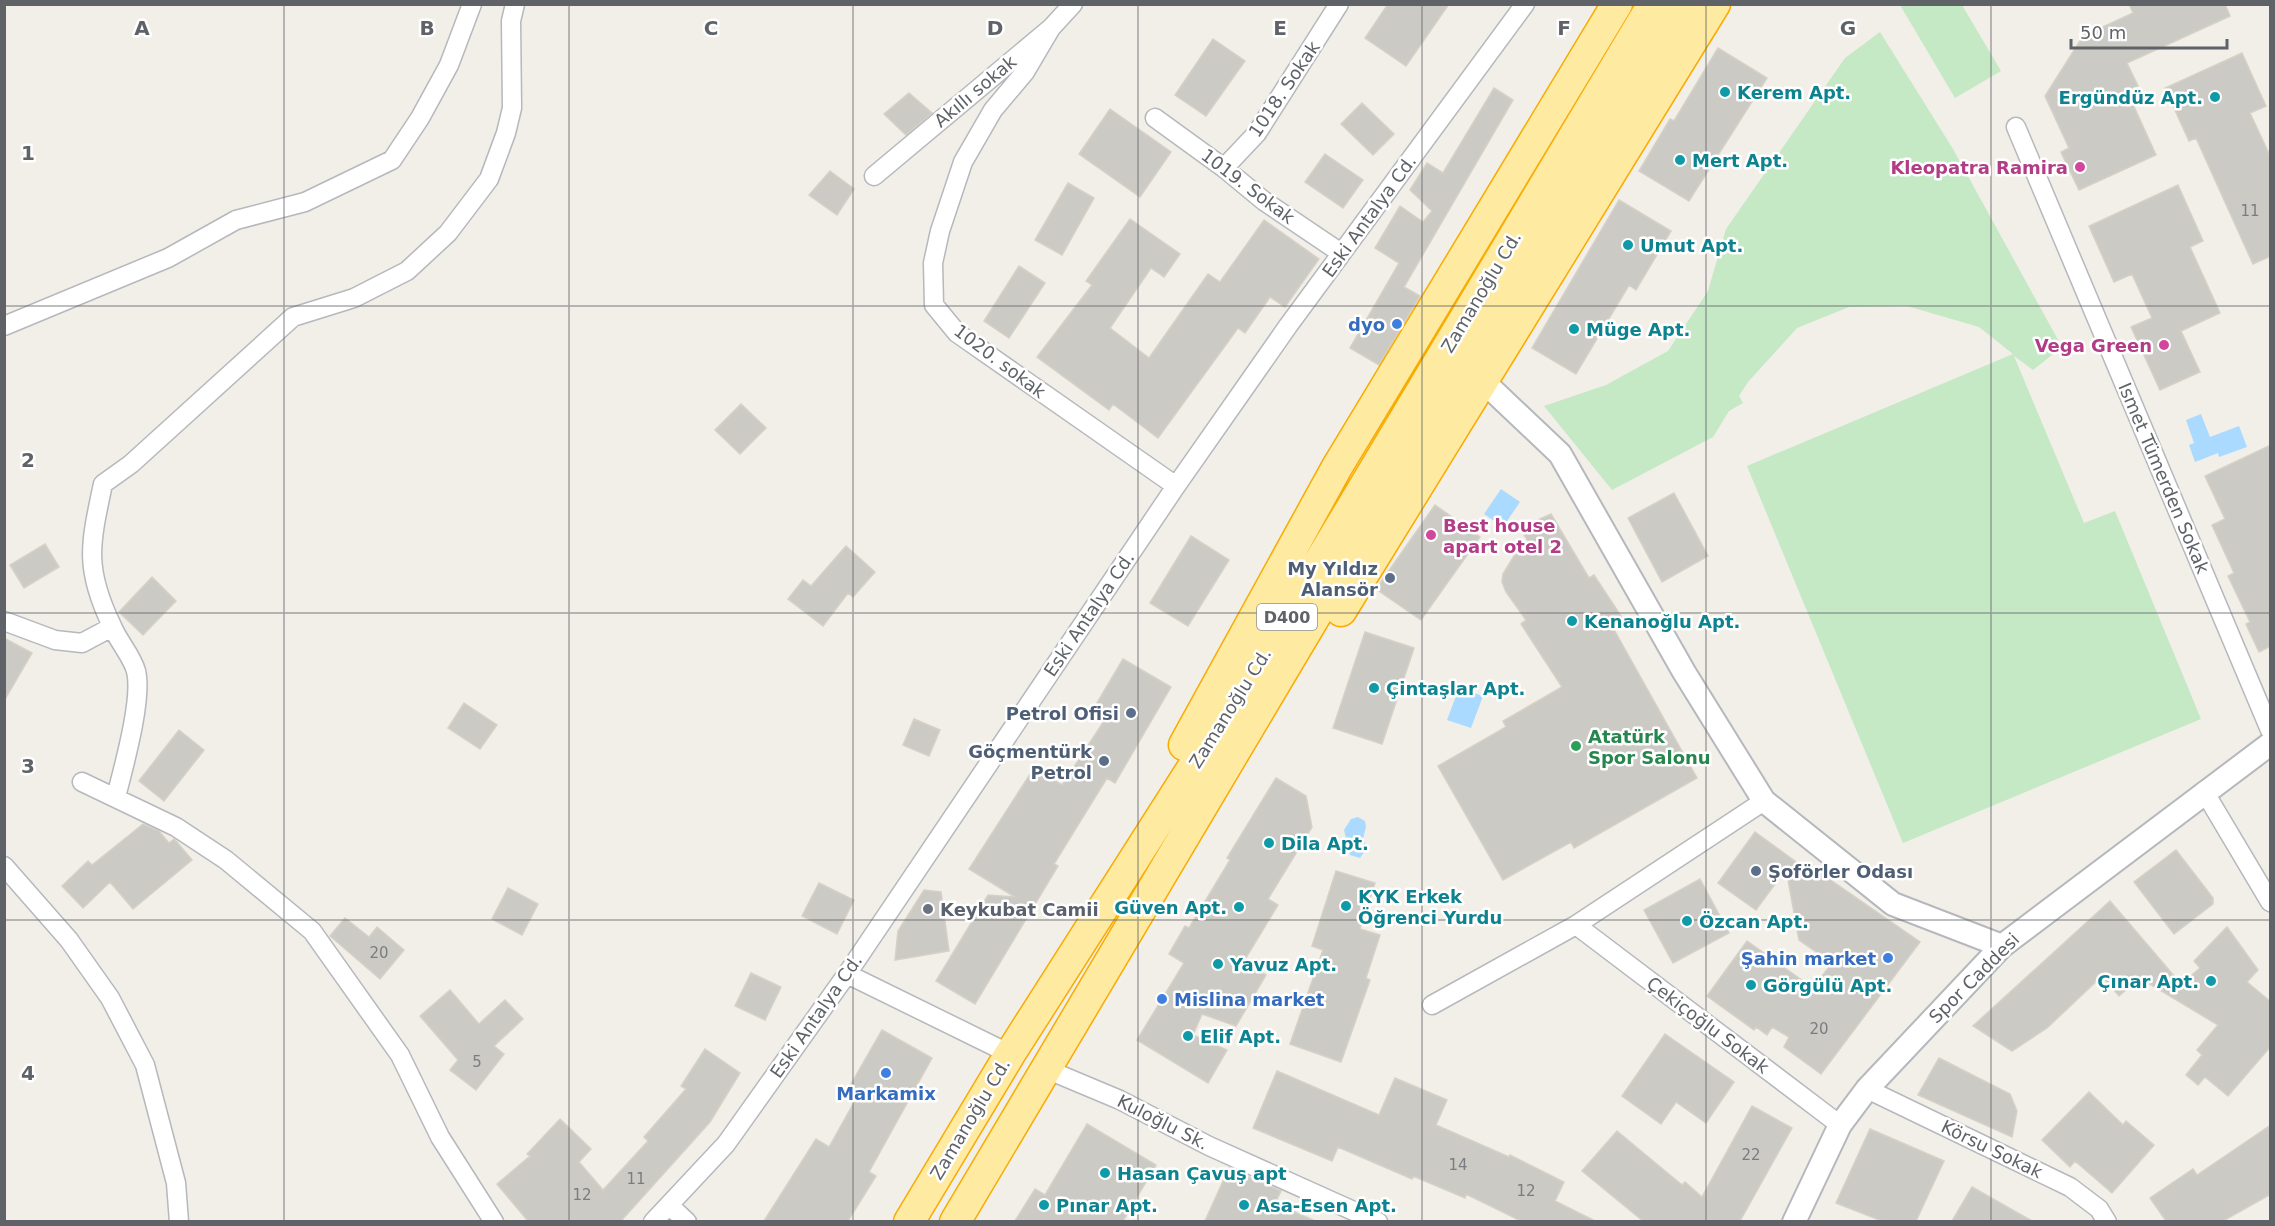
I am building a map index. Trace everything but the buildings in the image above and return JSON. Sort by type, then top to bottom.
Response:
[{"type":"highway","points":[[1133,860],[1160,788],[1337,467],[1617,4]]},
{"type":"highway","name":"Zamanoğlu Cd.","points":[[909,1221],[1010,1054],[1249,680],[1653,4]]},
{"type":"highway","name":"Zamanoğlu Cd.","points":[[956,1221],[1449,391],[1685,4]]},
{"type":"highway","points":[[1182,839],[1273,719],[1484,382],[1715,4]]},
{"type":"street","points":[[4,326],[168,258],[236,220],[304,202],[392,160],[420,118],[449,65],[472,4]]},
{"type":"street","points":[[116,798],[129,747],[136,671],[112,627],[93,581],[91,538],[103,484],[131,464],[293,317],[354,298],[407,272],[448,233],[489,179],[506,133],[512,108],[511,21],[514,4]]},
{"type":"street","name":"Akıllı sokak","points":[[874,176],[1051,28],[1073,4]]},
{"type":"street","name":"1018. Sokak","points":[[1224,168],[1257,133],[1339,4]]},
{"type":"street","name":"Eski Antalya Cd.","points":[[653,1221],[670,1206],[726,1144],[847,974],[1176,486],[1341,254],[1525,4]]},
{"type":"street","name":"1020. sokak","points":[[1051,28],[1025,72],[993,110],[963,162],[940,231],[933,263],[934,305],[957,333],[1176,486]]},
{"type":"street","name":"1019. Sokak","points":[[1155,118],[1224,168],[1264,201],[1341,254]]},
{"type":"street","name":"Ismet Tümerden Sokak","points":[[2016,127],[2271,730]]},
{"type":"street","points":[[1484,382],[1560,454],[1684,672],[1764,801],[1893,904],[2002,946]]},
{"type":"street","points":[[4,621],[55,640],[82,643],[112,627]]},
{"type":"street","name":"Spor Caddesi","points":[[1794,1221],[1840,1125],[1867,1089],[2002,946],[2204,791],[2271,744]]},
{"type":"street","points":[[82,782],[176,827],[226,860],[312,931],[400,1055],[440,1137],[494,1221]]},
{"type":"street","points":[[2204,791],[2271,902]]},
{"type":"street","points":[[1432,1005],[1576,925],[1764,801]]},
{"type":"street","points":[[4,866],[69,940],[111,998],[145,1065],[176,1183],[179,1221]]},
{"type":"street","name":"Çekiçoğlu Sokak","points":[[1576,925],[1840,1125]]},
{"type":"street","points":[[847,974],[1010,1054]]},
{"type":"street","name":"Kuloğlu Sk.","points":[[1046,1069],[1120,1100],[1209,1146],[1378,1221]]},
{"type":"street","name":"Körsu Sokak","points":[[1867,1089],[2070,1187],[2099,1209],[2108,1221]]},
{"type":"street","points":[[670,1206],[687,1221]]},
{"type":"green space","points":[[1900,5],[1962,5],[2001,71],[1955,98]]},
{"type":"green space","points":[[1880,32],[1953,149],[2062,347],[2033,370],[2014,356],[2084,523],[2115,511],[2201,719],[1903,843],[1747,466],[2013,354],[1979,327],[1907,306],[1849,307],[1797,328],[1748,382],[1739,396],[1743,403],[1729,411],[1713,437],[1612,490],[1544,406],[1606,385],[1668,351],[1708,291],[1726,229],[1845,58]]},
{"type":"water","points":[[2201,414],[2210,437],[2239,426],[2247,447],[2219,457],[2218,453],[2195,462],[2189,445],[2194,443],[2186,420]]},
{"type":"water","points":[[1501,489],[1520,502],[1503,527],[1484,514]]},
{"type":"water","points":[[1459,688],[1483,696],[1471,728],[1447,720]]},
{"type":"water","points":[[1358,817],[1365,821],[1366,827],[1363,839],[1367,848],[1360,858],[1350,855],[1344,830],[1351,819]]},
{"type":"place","name":"Kerem Apt.","points":[[1725,92]]},
{"type":"place","name":"Ergündüz Apt.","points":[[2215,97]]},
{"type":"place","name":"Mert Apt.","points":[[1680,160]]},
{"type":"place","name":"Kleopatra Ramira","points":[[2080,167]]},
{"type":"place","name":"Umut Apt.","points":[[1628,245]]},
{"type":"place","name":"dyo","points":[[1397,324]]},
{"type":"place","name":"Müge Apt.","points":[[1574,329]]},
{"type":"place","name":"Vega Green","points":[[2164,345]]},
{"type":"place","name":"Best house apart otel 2","points":[[1431,535]]},
{"type":"place","name":"My Yıldız Alansör","points":[[1390,578]]},
{"type":"place","name":"Kenanoğlu Apt.","points":[[1572,621]]},
{"type":"place","name":"Çintaşlar Apt.","points":[[1374,688]]},
{"type":"place","name":"Petrol Ofisi","points":[[1131,713]]},
{"type":"place","name":"Atatürk Spor Salonu","points":[[1576,746]]},
{"type":"place","name":"Göçmentürk Petrol","points":[[1104,761]]},
{"type":"place","name":"Dila Apt.","points":[[1269,843]]},
{"type":"place","name":"Şoförler Odası","points":[[1756,871]]},
{"type":"place","name":"KYK Erkek Öğrenci Yurdu","points":[[1346,906]]},
{"type":"place","name":"Güven Apt.","points":[[1239,907]]},
{"type":"place","name":"Keykubat Camii","points":[[928,909]]},
{"type":"place","name":"Özcan Apt.","points":[[1687,921]]},
{"type":"place","name":"Şahin market","points":[[1888,958]]},
{"type":"place","name":"Yavuz Apt.","points":[[1218,964]]},
{"type":"place","name":"Çınar Apt.","points":[[2211,981]]},
{"type":"place","name":"Görgülü Apt.","points":[[1751,985]]},
{"type":"place","name":"Mislina market","points":[[1162,999]]},
{"type":"place","name":"Elif Apt.","points":[[1188,1036]]},
{"type":"place","name":"Markamix","points":[[886,1073]]},
{"type":"place","name":"Hasan Çavuş apt","points":[[1105,1173]]},
{"type":"place","name":"Pınar Apt.","points":[[1044,1205]]},
{"type":"place","name":"Asa-Esen Apt.","points":[[1244,1205]]}]
